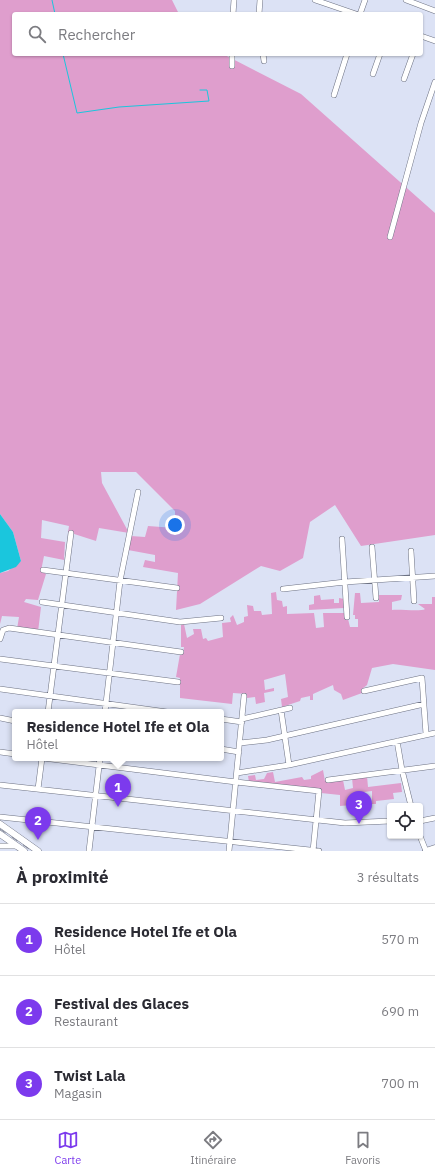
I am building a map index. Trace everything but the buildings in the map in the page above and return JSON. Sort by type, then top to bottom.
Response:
[{"type":"main road","points":[[0,824],[38,851]]},
{"type":"main road","points":[[0,834],[24,851]]},
{"type":"main road","points":[[426,851],[435,848]]},
{"type":"street","points":[[233,12],[234,0]]},
{"type":"street","points":[[259,12],[260,0]]},
{"type":"street","points":[[315,0],[325,2],[351,12]]},
{"type":"street","points":[[361,12],[364,0]]},
{"type":"street","points":[[406,0],[435,11]]},
{"type":"street","points":[[423,37],[435,41]]},
{"type":"street","points":[[232,56],[232,66]]},
{"type":"street","points":[[263,56],[264,61]]},
{"type":"street","points":[[334,95],[346,56]]},
{"type":"street","points":[[373,74],[379,56]]},
{"type":"street","points":[[404,79],[412,56]]},
{"type":"street","points":[[390,237],[421,123],[435,82]]},
{"type":"street","points":[[105,709],[120,580],[138,492]]},
{"type":"street","points":[[48,709],[71,533]]},
{"type":"street","points":[[342,539],[347,617]]},
{"type":"street","points":[[372,547],[376,598]]},
{"type":"street","points":[[411,551],[414,601]]},
{"type":"street","points":[[43,570],[177,588]]},
{"type":"street","points":[[283,589],[345,582],[435,576]]},
{"type":"street","points":[[42,602],[180,622],[221,618]]},
{"type":"street","points":[[0,639],[3,630],[9,628],[181,652]]},
{"type":"street","points":[[0,659],[110,672],[178,682]]},
{"type":"street","points":[[364,691],[422,678],[426,734]]},
{"type":"street","points":[[0,689],[144,709]]},
{"type":"street","points":[[229,851],[244,696]]},
{"type":"street","points":[[240,743],[267,740],[424,704]]},
{"type":"street","points":[[224,719],[242,721],[290,708]]},
{"type":"street","points":[[280,710],[289,765]]},
{"type":"street","points":[[0,718],[12,720]]},
{"type":"street","points":[[237,773],[289,765],[397,740],[435,733]]},
{"type":"street","points":[[397,740],[402,770],[410,803]]},
{"type":"street","points":[[224,750],[239,752]]},
{"type":"street","points":[[0,752],[12,754]]},
{"type":"street","points":[[38,789],[43,761]]},
{"type":"street","points":[[0,817],[315,851],[319,791],[71,761]]},
{"type":"street","points":[[89,851],[100,761]]},
{"type":"street","points":[[328,780],[435,766]]},
{"type":"street","points":[[0,785],[345,823],[387,821]]},
{"type":"street","points":[[423,820],[435,818]]},
{"type":"street","points":[[421,839],[426,851]]},
{"type":"street","points":[[0,846],[17,846]]},
{"type":"shaded area","points":[[0,0],[172,0],[178,12],[12,12],[12,56],[227,56],[301,94],[435,213],[435,535],[361,546],[335,505],[310,522],[303,558],[280,571],[261,566],[200,604],[176,610],[178,573],[143,567],[145,560],[155,562],[155,555],[128,550],[131,536],[145,537],[148,526],[175,528],[175,511],[136,472],[101,472],[102,483],[129,533],[99,528],[96,541],[68,532],[69,526],[42,520],[41,538],[65,542],[64,560],[44,556],[41,571],[46,574],[38,600],[26,599],[24,602],[41,607],[38,632],[17,629],[19,617],[2,616],[0,624],[0,573],[8,571],[21,561],[13,532],[0,514]]},
{"type":"shaded area","points":[[276,592],[277,600],[282,601],[283,607],[287,606],[287,614],[314,613],[316,628],[324,627],[323,613],[345,613],[345,620],[348,619],[350,627],[358,627],[358,619],[355,619],[355,615],[353,615],[355,593],[360,593],[361,603],[379,602],[379,595],[402,595],[401,600],[392,602],[392,610],[423,610],[425,609],[418,604],[432,604],[432,597],[435,597],[435,670],[393,664],[372,668],[367,685],[362,689],[362,693],[343,700],[341,694],[334,690],[333,685],[313,694],[313,700],[310,700],[310,696],[301,698],[300,701],[282,707],[281,699],[288,697],[285,674],[264,680],[265,690],[274,688],[274,691],[264,693],[265,702],[256,704],[255,697],[247,698],[247,694],[233,693],[232,704],[180,698],[180,678],[176,677],[180,654],[183,654],[184,647],[181,647],[181,625],[184,624],[187,638],[194,634],[193,629],[201,629],[203,639],[206,638],[208,641],[223,637],[222,623],[231,622],[230,618],[233,615],[237,625],[244,622],[244,617],[248,616],[247,605],[253,606],[254,611],[261,611],[262,615],[272,614],[271,593]]},
{"type":"shaded area","points":[[320,595],[321,600],[334,599],[334,603],[339,603],[339,598],[344,599],[344,608],[309,610],[309,605],[314,604],[314,596]]},
{"type":"shaded area","points":[[323,770],[325,781],[343,780],[345,790],[353,788],[352,778],[367,776],[368,787],[401,783],[402,792],[393,793],[394,799],[376,801],[376,804],[372,804],[372,791],[364,792],[364,804],[340,806],[340,795],[321,793],[321,790],[249,782],[248,776],[255,775],[256,780],[264,779],[267,773],[273,772],[275,782],[302,777],[304,780],[311,779],[311,776]]},
{"type":"water","points":[[0,514],[13,532],[21,561],[16,567],[0,573]]},
{"type":"waterway","points":[[52,0],[55,12]]},
{"type":"waterway","points":[[63,56],[77,113],[119,107],[209,101],[207,90],[200,90]]},
{"type":"railway","points":[[0,829],[32,851]]},
{"type":"place","name":"Residence Hotel Ife et Ola","points":[[118,807]]},
{"type":"place","name":"Twist Lala","points":[[359,824]]},
{"type":"place","name":"Festival des Glaces","points":[[38,840]]}]
